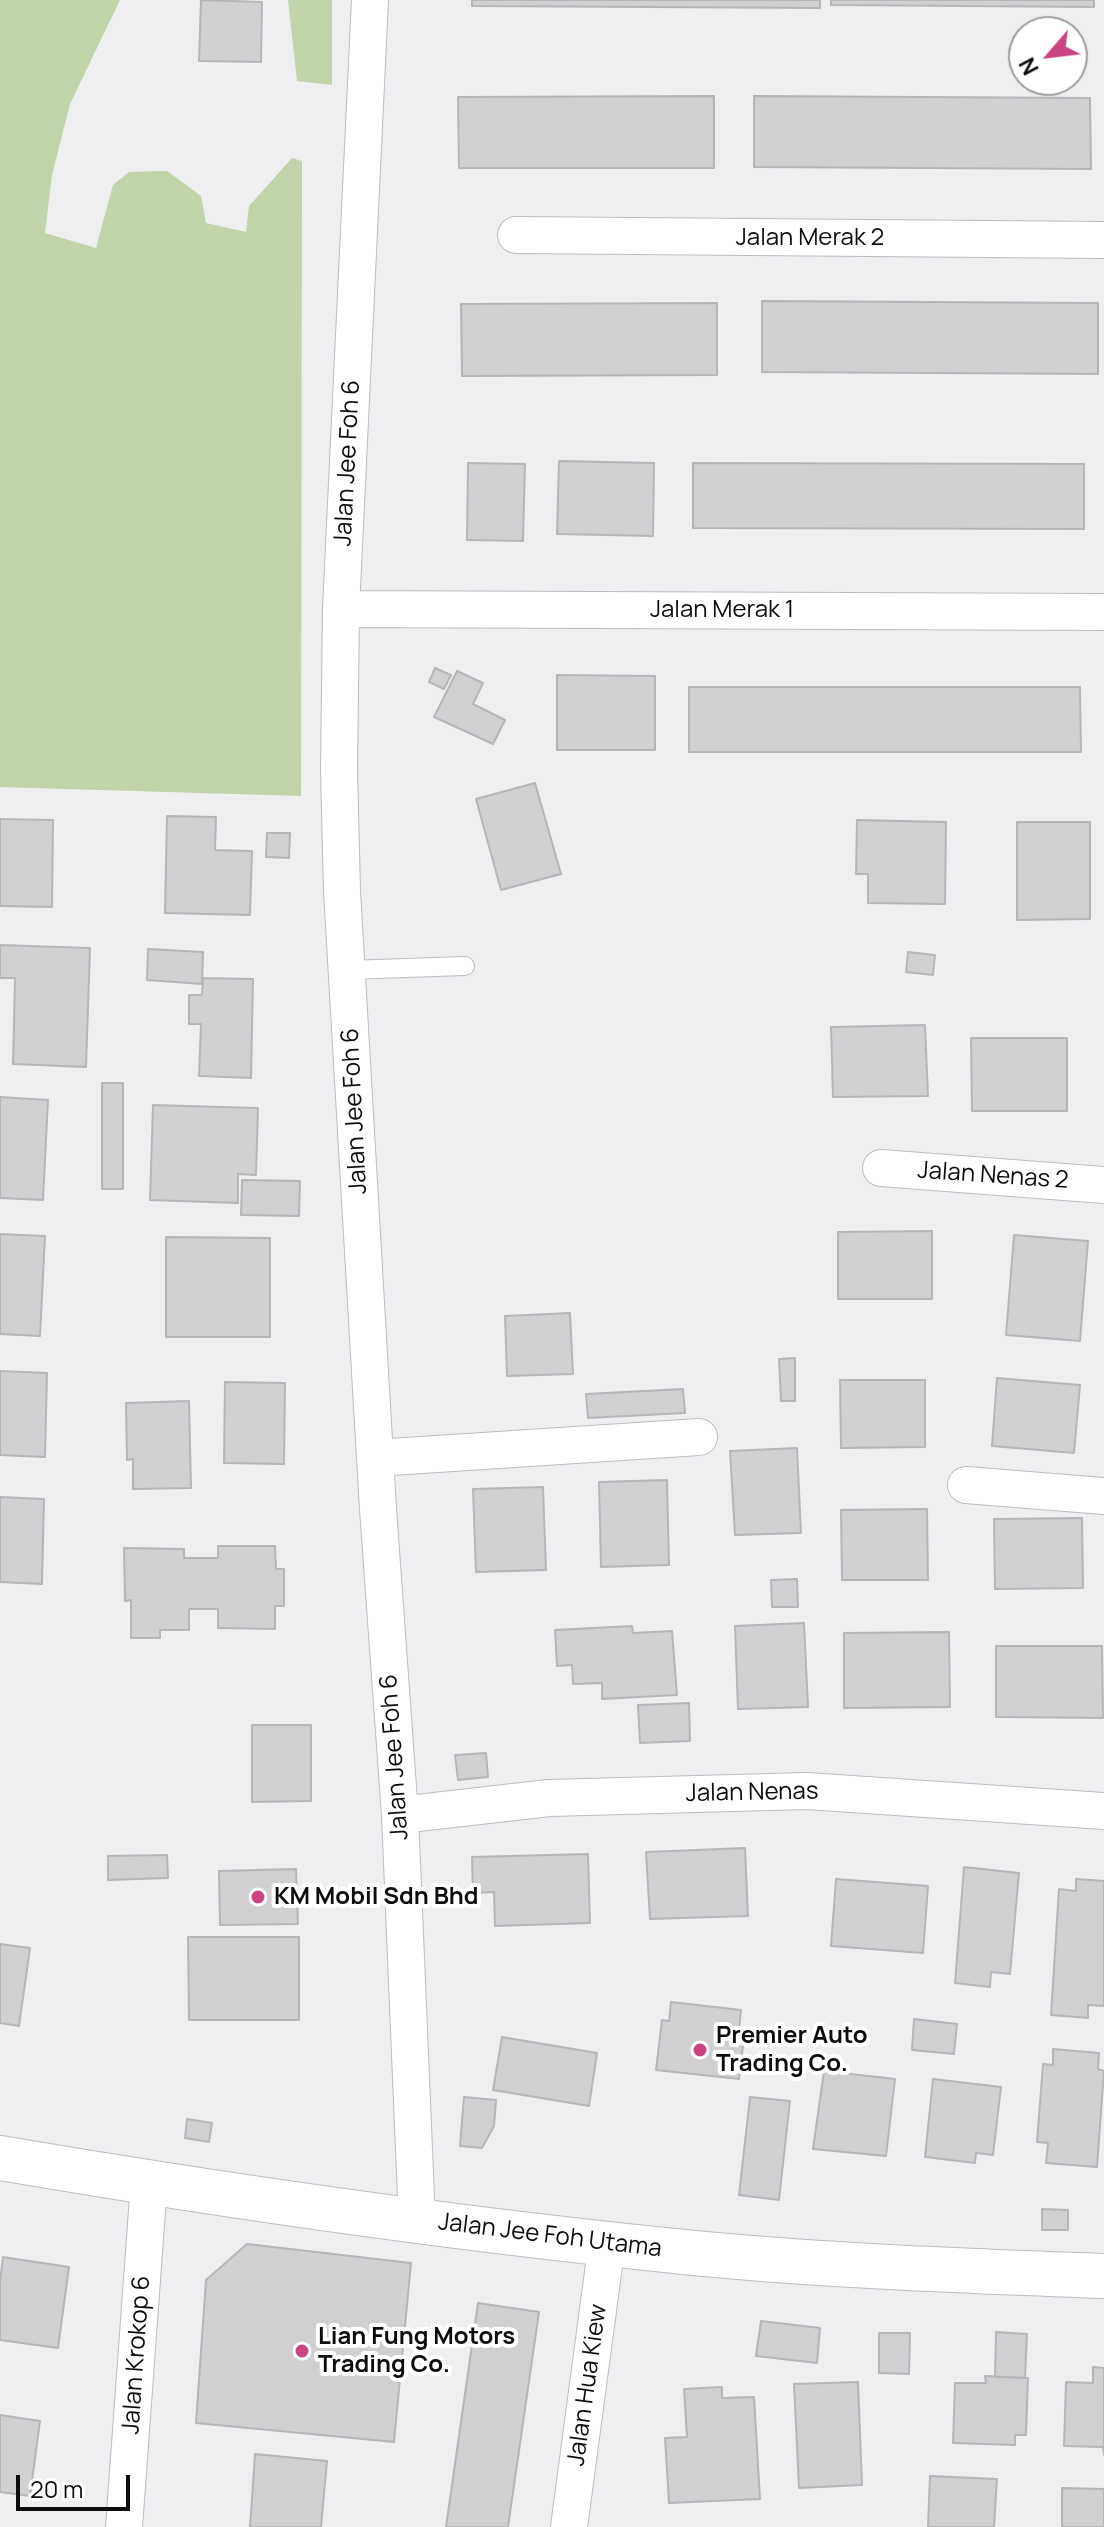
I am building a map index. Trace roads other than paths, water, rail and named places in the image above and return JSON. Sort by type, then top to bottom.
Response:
[{"type":"street","name":"Jalan Jee Foh 6","points":[[370,0],[341,609],[339,769],[347,970],[375,1458],[400,1815],[417,2221]]},
{"type":"street","name":"Jalan Merak 2","points":[[516,235],[1104,240]]},
{"type":"street","name":"Jalan Merak 1","points":[[341,609],[1104,612]]},
{"type":"street","name":"Jalan Nenas 2","points":[[881,1168],[1104,1185]]},
{"type":"street","points":[[375,1458],[699,1437]]},
{"type":"street","points":[[966,1485],[1104,1496]]},
{"type":"street","name":"Jalan Nenas","points":[[400,1815],[549,1798],[807,1791],[1104,1811]]},
{"type":"street","name":"Jalan Jee Foh Utama","points":[[0,2158],[149,2183],[417,2221],[696,2253],[908,2268],[1104,2276]]},
{"type":"street","name":"Jalan Krokop 6","points":[[124,2527],[149,2183]]},
{"type":"street","name":"Jalan Hua Kiew","points":[[569,2527],[607,2243]]},
{"type":"lane","points":[[347,970],[465,966]]},
{"type":"place","name":"KM Mobil Sdn Bhd","points":[[258,1897]]},
{"type":"place","name":"Premier Auto Trading Co.","points":[[700,2050]]},
{"type":"place","name":"Lian Fung Motors Trading Co.","points":[[302,2351]]}]
